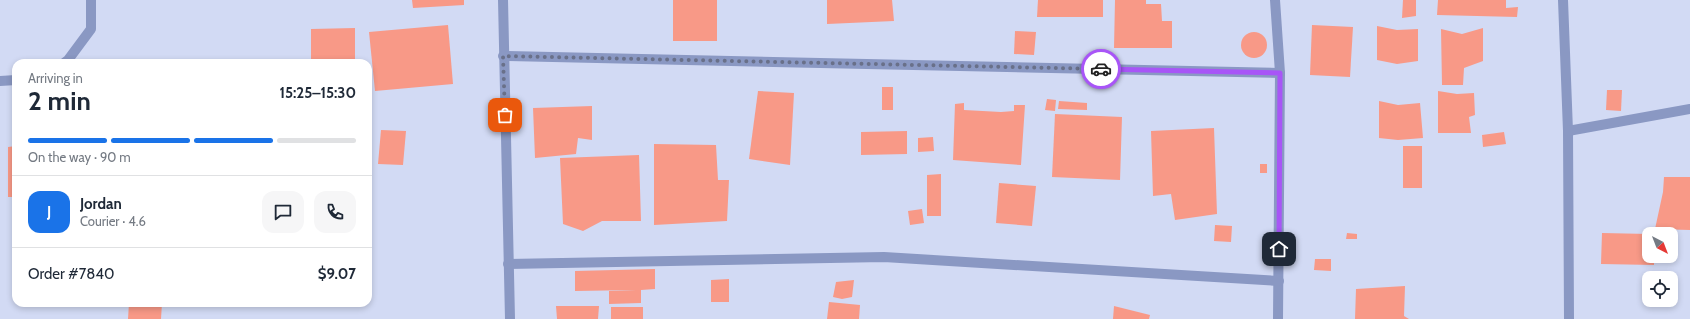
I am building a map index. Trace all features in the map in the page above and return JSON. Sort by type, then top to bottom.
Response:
[{"type":"street","points":[[69,59],[91,29],[91,0]]},
{"type":"street","points":[[503,0],[503,56],[510,319]]},
{"type":"street","points":[[1275,0],[1280,73],[1278,319]]},
{"type":"street","points":[[1563,0],[1568,131],[1569,319]]},
{"type":"street","points":[[503,56],[1280,73]]},
{"type":"street","points":[[0,81],[12,80]]},
{"type":"street","points":[[1568,131],[1690,109]]},
{"type":"street","points":[[508,264],[884,257],[1279,281]]},
{"type":"building","points":[[412,0],[464,0],[464,5],[413,8]]},
{"type":"building","points":[[673,0],[717,0],[717,41],[673,41]]},
{"type":"building","points":[[827,0],[892,0],[894,21],[827,24]]},
{"type":"building","points":[[1038,0],[1103,0],[1103,17],[1037,17]]},
{"type":"building","points":[[1115,0],[1146,0],[1146,4],[1161,4],[1162,21],[1172,21],[1172,48],[1114,48]]},
{"type":"building","points":[[1403,0],[1416,0],[1416,16],[1402,18]]},
{"type":"building","points":[[1438,0],[1506,0],[1506,8],[1518,7],[1517,17],[1437,15]]},
{"type":"building","points":[[448,25],[453,84],[375,91],[369,32]]},
{"type":"building","points":[[1312,25],[1353,27],[1350,77],[1310,75]]},
{"type":"building","points":[[1377,26],[1397,30],[1418,29],[1418,61],[1397,64],[1377,60]]},
{"type":"building","points":[[355,28],[355,59],[311,59],[311,29]]},
{"type":"building","points":[[1483,28],[1483,61],[1464,68],[1463,85],[1442,85],[1441,29],[1462,34]]},
{"type":"building","points":[[1015,31],[1036,32],[1034,55],[1014,54]]},
{"type":"building","points":[[1254,32],[1263,36],[1267,45],[1263,54],[1254,58],[1245,54],[1241,45],[1245,36]]},
{"type":"building","points":[[882,87],[893,87],[893,110],[882,110]]},
{"type":"building","points":[[1607,90],[1622,90],[1621,111],[1606,110]]},
{"type":"building","points":[[758,91],[794,93],[790,165],[749,159]]},
{"type":"building","points":[[1438,91],[1457,94],[1474,93],[1475,115],[1469,117],[1471,133],[1438,133]]},
{"type":"building","points":[[1047,99],[1056,100],[1055,111],[1045,110]]},
{"type":"building","points":[[1059,101],[1087,103],[1087,110],[1058,109]]},
{"type":"building","points":[[1379,101],[1398,105],[1420,103],[1423,138],[1398,140],[1379,138]]},
{"type":"building","points":[[964,103],[964,110],[1001,112],[1014,111],[1014,105],[1025,105],[1021,165],[953,160],[955,104]]},
{"type":"building","points":[[592,106],[592,140],[578,138],[576,154],[535,158],[533,108]]},
{"type":"building","points":[[1055,114],[1122,117],[1120,180],[1052,177]]},
{"type":"building","points":[[1214,128],[1217,214],[1175,220],[1171,194],[1153,196],[1151,131]]},
{"type":"building","points":[[381,130],[406,131],[403,165],[378,164]]},
{"type":"building","points":[[907,131],[907,154],[861,155],[861,132]]},
{"type":"building","points":[[1504,132],[1506,144],[1483,147],[1482,135]]},
{"type":"building","points":[[933,137],[934,151],[918,152],[918,138]]},
{"type":"building","points":[[654,144],[716,145],[718,180],[729,180],[727,221],[654,225]]},
{"type":"building","points":[[12,146],[12,197],[8,197],[8,147]]},
{"type":"building","points":[[1403,146],[1422,146],[1422,188],[1403,188]]},
{"type":"building","points":[[639,155],[641,221],[602,221],[583,231],[563,224],[560,158]]},
{"type":"building","points":[[1260,164],[1267,164],[1267,173],[1260,173]]},
{"type":"building","points":[[941,174],[941,216],[927,216],[927,175]]},
{"type":"building","points":[[1664,177],[1690,177],[1690,230],[1678,230],[1678,227],[1655,227],[1663,192]]},
{"type":"building","points":[[999,183],[1036,186],[1032,226],[996,223]]},
{"type":"building","points":[[922,209],[924,223],[910,225],[908,211]]},
{"type":"building","points":[[1215,225],[1232,226],[1231,242],[1214,241]]},
{"type":"building","points":[[1347,233],[1357,234],[1357,239],[1346,239]]},
{"type":"building","points":[[1602,233],[1642,234],[1642,263],[1654,263],[1654,265],[1601,264]]},
{"type":"building","points":[[1315,259],[1331,259],[1331,271],[1314,270]]},
{"type":"building","points":[[655,269],[655,289],[641,290],[641,303],[609,304],[609,291],[636,290],[575,291],[575,271]]},
{"type":"building","points":[[729,279],[729,302],[711,302],[711,280]]},
{"type":"building","points":[[854,280],[852,297],[842,299],[833,297],[836,282]]},
{"type":"building","points":[[1405,286],[1404,316],[1409,319],[1355,319],[1356,289]]},
{"type":"building","points":[[829,302],[860,305],[859,319],[827,319]]},
{"type":"building","points":[[556,306],[599,306],[598,319],[557,319]]},
{"type":"building","points":[[1114,306],[1150,315],[1149,319],[1113,319]]},
{"type":"building","points":[[129,307],[162,307],[161,319],[128,319]]},
{"type":"building","points":[[611,307],[643,307],[643,319],[611,319]]},
{"type":"way so far","points":[[505,115],[503,56],[1101,69]]},
{"type":"route","points":[[1101,69],[1280,73],[1279,249]]}]
